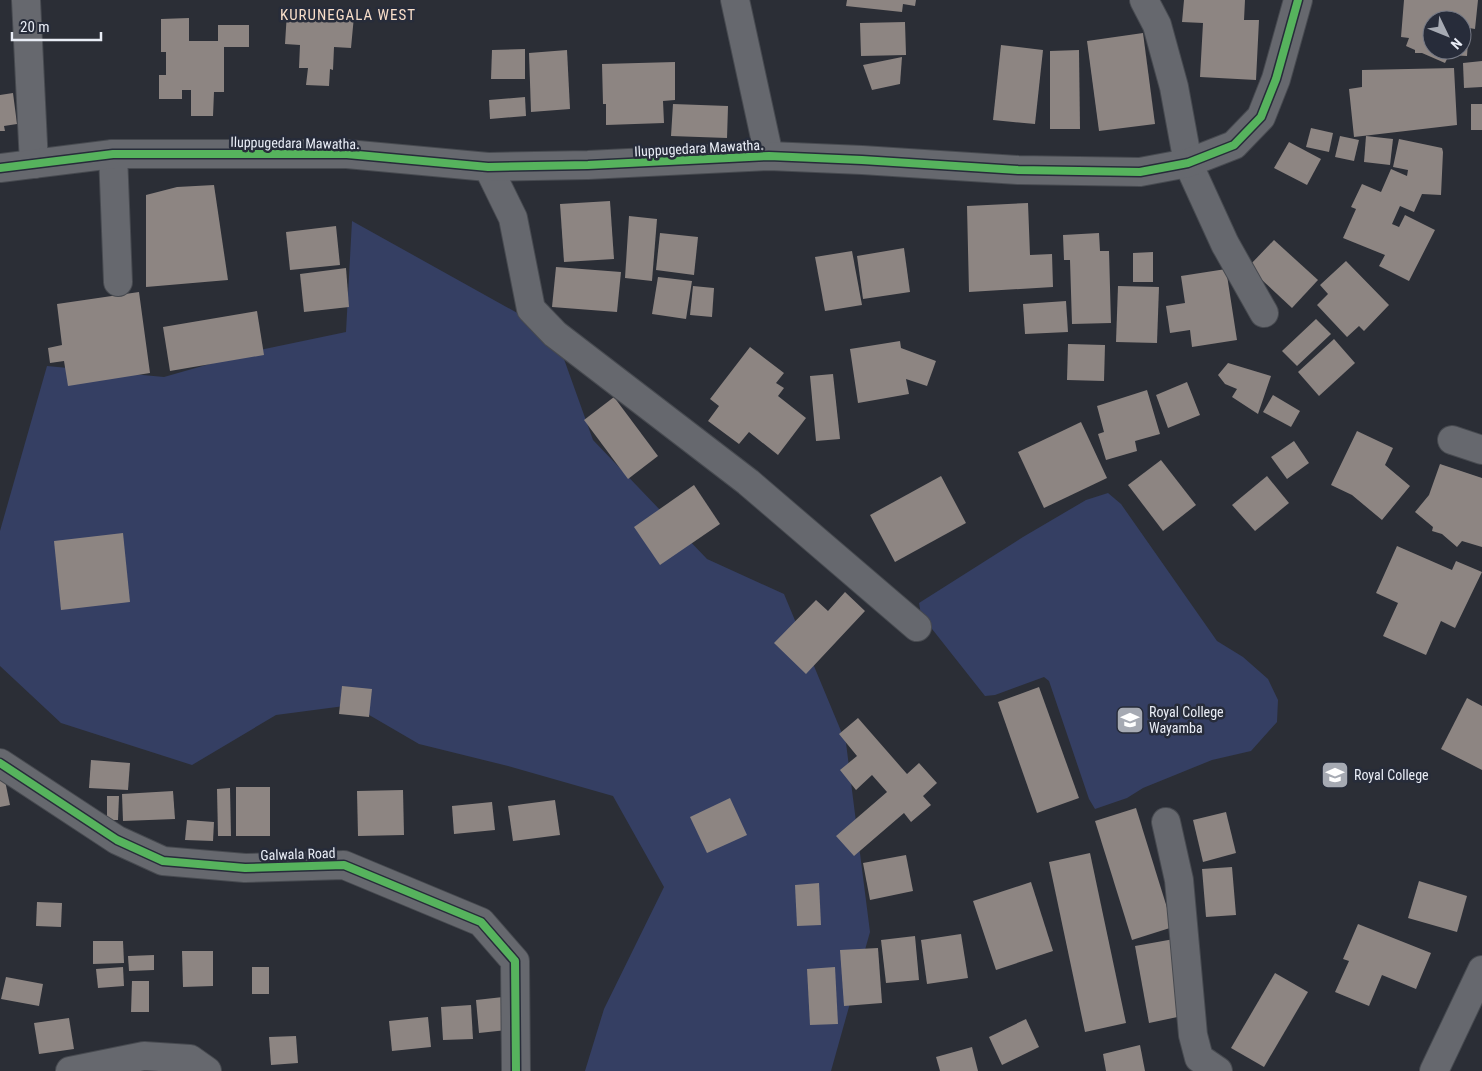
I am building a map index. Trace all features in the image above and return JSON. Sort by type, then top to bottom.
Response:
[{"type":"street","points":[[26,0],[34,164]]},
{"type":"street","points":[[735,0],[769,156]]},
{"type":"street","points":[[1144,0],[1157,25],[1174,87],[1188,163],[1225,244],[1264,313]]},
{"type":"street","name":"Iluppugedara Mawatha.","points":[[0,168],[113,154],[347,154],[488,167],[588,165],[769,156],[1018,170],[1131,172],[1188,163],[1234,145],[1261,116],[1276,79],[1298,0]]},
{"type":"street","points":[[113,154],[118,282]]},
{"type":"street","points":[[488,167],[513,218],[531,309],[555,334],[748,482],[916,627]]},
{"type":"street","points":[[1452,440],[1482,450]]},
{"type":"street","name":"Galwala Road","points":[[0,763],[117,840],[163,862],[245,868],[344,865],[481,922],[515,961],[516,1071]]},
{"type":"street","points":[[1166,822],[1179,880],[1194,1035],[1199,1058],[1218,1071]]},
{"type":"street","points":[[1434,1071],[1482,970]]},
{"type":"street","points":[[70,1071],[144,1056],[190,1059],[207,1071]]},
{"type":"shaded area","points":[[352,221],[555,334],[593,440],[707,559],[784,594],[846,743],[870,932],[831,1071],[585,1071],[604,1009],[664,887],[613,796],[508,766],[419,744],[352,705],[276,715],[192,765],[61,723],[0,666],[0,531],[47,366],[164,377],[255,351],[346,332]]},
{"type":"shaded area","points":[[1108,493],[1121,504],[1217,641],[1243,657],[1268,679],[1278,700],[1277,722],[1251,751],[1212,760],[1143,788],[1127,798],[1095,809],[1089,799],[1049,681],[1044,677],[995,695],[985,696],[921,615],[919,603],[1023,537],[1086,500]]},
{"type":"building","points":[[847,0],[916,0],[915,6],[903,4],[902,12],[846,6]]},
{"type":"building","points":[[1184,0],[1245,0],[1244,20],[1259,20],[1256,80],[1200,77],[1203,23],[1182,22]]},
{"type":"building","points":[[1404,0],[1478,0],[1475,29],[1472,28],[1472,10],[1422,10],[1422,53],[1415,53],[1415,50],[1406,46],[1409,38],[1401,37]]},
{"type":"building","points":[[287,12],[354,16],[351,48],[334,47],[333,70],[330,69],[329,86],[306,85],[308,68],[299,68],[300,45],[285,44]]},
{"type":"building","points":[[189,18],[189,41],[218,41],[218,25],[249,25],[249,47],[224,47],[224,92],[214,92],[213,116],[191,116],[191,90],[182,90],[182,99],[159,99],[159,75],[166,75],[166,52],[161,52],[161,19]]},
{"type":"building","points":[[905,22],[906,55],[861,56],[860,23]]},
{"type":"building","points":[[1143,33],[1155,124],[1099,131],[1087,41]]},
{"type":"building","points":[[1001,45],[1043,50],[1035,124],[993,120]]},
{"type":"building","points":[[525,49],[525,79],[491,79],[492,50]]},
{"type":"building","points":[[567,50],[570,109],[531,112],[529,53]]},
{"type":"building","points":[[1079,50],[1080,129],[1050,129],[1050,51]]},
{"type":"building","points":[[902,57],[900,84],[872,90],[863,65]]},
{"type":"building","points":[[1482,61],[1482,87],[1464,88],[1463,63]]},
{"type":"building","points":[[675,62],[675,100],[663,101],[664,123],[606,125],[606,104],[603,104],[602,64]]},
{"type":"building","points":[[1454,68],[1457,125],[1354,137],[1349,89],[1362,87],[1362,70]]},
{"type":"building","points":[[13,93],[17,124],[4,126],[5,131],[0,131],[0,95]]},
{"type":"building","points":[[525,97],[526,116],[490,119],[489,100]]},
{"type":"building","points":[[673,104],[728,106],[727,138],[671,136]]},
{"type":"building","points":[[1471,104],[1482,104],[1482,130],[1471,130]]},
{"type":"building","points":[[1311,128],[1333,133],[1329,152],[1306,147]]},
{"type":"building","points":[[1340,136],[1359,140],[1354,161],[1335,157]]},
{"type":"building","points":[[1366,136],[1393,139],[1390,165],[1364,162]]},
{"type":"building","points":[[1399,139],[1442,148],[1443,152],[1441,195],[1422,194],[1414,212],[1400,206],[1392,224],[1399,227],[1405,215],[1435,230],[1409,281],[1379,266],[1385,255],[1343,238],[1356,209],[1351,207],[1362,184],[1381,192],[1391,169],[1407,176],[1408,170],[1393,167]]},
{"type":"building","points":[[1289,142],[1321,159],[1307,185],[1274,168]]},
{"type":"building","points":[[214,185],[228,280],[146,287],[146,195],[177,187]]},
{"type":"building","points":[[610,201],[614,259],[564,262],[560,204]]},
{"type":"building","points":[[1028,203],[1030,255],[1052,254],[1053,287],[969,292],[967,206]]},
{"type":"building","points":[[629,216],[657,219],[652,281],[625,278]]},
{"type":"building","points":[[336,226],[340,265],[290,270],[286,232]]},
{"type":"building","points":[[660,233],[698,237],[694,275],[656,270]]},
{"type":"building","points":[[1099,233],[1100,251],[1109,251],[1111,323],[1072,324],[1070,260],[1064,260],[1063,235]]},
{"type":"building","points":[[1274,240],[1318,280],[1292,308],[1248,267]]},
{"type":"building","points":[[904,248],[910,292],[863,299],[857,256]]},
{"type":"building","points":[[852,251],[862,305],[825,311],[815,257]]},
{"type":"building","points":[[1153,252],[1153,282],[1133,282],[1133,253]]},
{"type":"building","points":[[1346,261],[1389,305],[1364,331],[1359,326],[1347,337],[1317,305],[1328,294],[1320,285]]},
{"type":"building","points":[[556,267],[621,272],[617,312],[552,307]]},
{"type":"building","points":[[346,268],[349,307],[304,312],[300,274]]},
{"type":"building","points":[[1226,269],[1237,340],[1192,347],[1190,330],[1170,333],[1166,306],[1185,303],[1181,276]]},
{"type":"building","points":[[658,277],[692,281],[686,319],[652,314]]},
{"type":"building","points":[[693,286],[714,288],[712,317],[690,315]]},
{"type":"building","points":[[1118,286],[1159,287],[1157,343],[1116,342]]},
{"type":"building","points":[[139,292],[150,373],[68,386],[64,361],[50,363],[48,348],[62,345],[57,304]]},
{"type":"building","points":[[1066,301],[1068,332],[1025,334],[1023,304]]},
{"type":"building","points":[[257,311],[264,355],[170,371],[163,327]]},
{"type":"building","points":[[1316,319],[1331,334],[1297,366],[1282,351]]},
{"type":"building","points":[[1334,339],[1355,363],[1319,396],[1298,372]]},
{"type":"building","points":[[900,341],[901,348],[936,361],[927,386],[906,379],[909,394],[858,403],[850,349]]},
{"type":"building","points":[[1068,344],[1105,345],[1104,381],[1067,380]]},
{"type":"building","points":[[750,347],[784,373],[776,383],[784,388],[778,396],[806,418],[778,455],[749,432],[739,444],[708,421],[719,406],[710,399]]},
{"type":"building","points":[[1228,363],[1271,376],[1258,414],[1232,397],[1237,389],[1225,384],[1218,375]]},
{"type":"building","points":[[833,374],[840,439],[816,441],[810,376]]},
{"type":"building","points":[[1187,382],[1200,415],[1168,428],[1156,395]]},
{"type":"building","points":[[1147,390],[1160,434],[1135,441],[1137,451],[1106,460],[1098,434],[1104,432],[1097,406]]},
{"type":"building","points":[[1273,395],[1300,411],[1291,427],[1263,412]]},
{"type":"building","points":[[614,397],[658,456],[628,479],[584,420]]},
{"type":"building","points":[[1081,422],[1107,478],[1044,508],[1018,452]]},
{"type":"building","points":[[1357,431],[1393,448],[1385,465],[1410,486],[1382,520],[1352,495],[1331,485]]},
{"type":"building","points":[[1294,441],[1309,463],[1287,479],[1271,457]]},
{"type":"building","points":[[1161,460],[1196,505],[1163,531],[1128,485]]},
{"type":"building","points":[[1440,464],[1482,478],[1482,547],[1462,541],[1457,547],[1442,534],[1432,531],[1433,527],[1415,512],[1429,495]]},
{"type":"building","points":[[941,476],[966,523],[895,562],[870,515]]},
{"type":"building","points":[[1267,476],[1289,503],[1255,531],[1232,505]]},
{"type":"building","points":[[694,485],[720,524],[660,565],[634,527]]},
{"type":"building","points":[[123,533],[130,602],[61,610],[54,541]]},
{"type":"building","points":[[1397,546],[1452,570],[1456,561],[1482,572],[1455,628],[1441,621],[1426,655],[1383,636],[1398,603],[1376,593]]},
{"type":"building","points":[[845,592],[865,611],[806,674],[774,643],[816,600],[828,611]]},
{"type":"building","points":[[342,686],[372,689],[369,717],[339,714]]},
{"type":"building","points":[[1039,687],[1079,798],[1037,813],[998,702]]},
{"type":"building","points":[[1467,698],[1482,706],[1482,770],[1441,749]]},
{"type":"building","points":[[858,718],[907,774],[919,763],[937,783],[923,796],[931,805],[911,822],[904,813],[854,856],[836,836],[887,792],[872,775],[856,790],[840,770],[857,756],[839,734]]},
{"type":"building","points":[[91,760],[130,763],[128,790],[89,788]]},
{"type":"building","points":[[3,771],[10,805],[0,807],[0,772]]},
{"type":"building","points":[[236,787],[270,787],[270,836],[236,836]]},
{"type":"building","points":[[230,788],[231,836],[218,836],[217,789]]},
{"type":"building","points":[[403,790],[404,835],[358,836],[357,791]]},
{"type":"building","points":[[173,791],[175,819],[123,821],[122,794]]},
{"type":"building","points":[[107,796],[119,796],[118,820],[107,820]]},
{"type":"building","points":[[730,798],[747,835],[707,853],[690,817]]},
{"type":"building","points":[[555,800],[560,835],[513,841],[508,806]]},
{"type":"building","points":[[492,802],[495,830],[454,834],[452,806]]},
{"type":"building","points":[[1136,808],[1173,927],[1132,940],[1095,821]]},
{"type":"building","points":[[1226,812],[1236,853],[1203,862],[1193,820]]},
{"type":"building","points":[[187,820],[214,822],[213,841],[185,840]]},
{"type":"building","points":[[1090,853],[1126,1023],[1085,1032],[1049,862]]},
{"type":"building","points":[[906,855],[913,891],[870,900],[863,863]]},
{"type":"building","points":[[1232,867],[1236,915],[1206,917],[1202,869]]},
{"type":"building","points":[[1419,881],[1467,896],[1457,932],[1408,918]]},
{"type":"building","points":[[1031,882],[1053,951],[996,970],[973,901]]},
{"type":"building","points":[[819,883],[821,925],[797,926],[795,885]]},
{"type":"building","points":[[37,902],[62,903],[61,927],[36,926]]},
{"type":"building","points":[[1358,924],[1431,953],[1416,989],[1382,975],[1369,1006],[1335,992],[1349,961],[1343,959]]},
{"type":"building","points":[[961,934],[968,978],[927,984],[921,940]]},
{"type":"building","points":[[915,936],[919,980],[886,983],[881,940]]},
{"type":"building","points":[[1174,939],[1187,1015],[1149,1023],[1135,946]]},
{"type":"building","points":[[93,941],[123,941],[124,963],[93,964]]},
{"type":"building","points":[[878,948],[882,1003],[844,1006],[840,950]]},
{"type":"building","points":[[182,951],[213,951],[213,986],[183,987]]},
{"type":"building","points":[[154,955],[154,970],[129,971],[128,956]]},
{"type":"building","points":[[123,967],[124,986],[98,988],[96,969]]},
{"type":"building","points":[[252,967],[269,967],[269,994],[252,994]]},
{"type":"building","points":[[835,967],[838,1024],[810,1025],[807,969]]},
{"type":"building","points":[[1275,973],[1308,992],[1264,1067],[1231,1048]]},
{"type":"building","points":[[6,977],[43,984],[39,1006],[1,999]]},
{"type":"building","points":[[132,981],[149,981],[149,1012],[131,1012]]},
{"type":"building","points":[[503,997],[507,1030],[479,1033],[476,1000]]},
{"type":"building","points":[[471,1005],[473,1039],[443,1040],[441,1007]]},
{"type":"building","points":[[428,1017],[431,1047],[392,1051],[389,1021]]},
{"type":"building","points":[[69,1018],[74,1049],[39,1054],[34,1023]]},
{"type":"building","points":[[1026,1019],[1039,1047],[1002,1065],[989,1037]]},
{"type":"building","points":[[296,1036],[298,1063],[271,1065],[269,1037]]},
{"type":"building","points":[[1140,1045],[1145,1071],[1106,1071],[1103,1054]]},
{"type":"building","points":[[972,1047],[978,1071],[940,1071],[936,1057]]},
{"type":"cycle path","points":[[0,168],[113,154],[347,154],[488,167],[588,165],[769,156],[1018,170],[1140,172],[1188,163],[1234,145],[1261,117],[1276,79],[1298,0]]},
{"type":"cycle path","points":[[0,763],[117,840],[163,861],[245,868],[344,865],[481,922],[515,961],[516,1071]]},
{"type":"place","name":"Royal College Wayamba","points":[[1130,720]]},
{"type":"place","name":"Royal College","points":[[1335,775]]},
{"type":"district","name":"KURUNEGALA WEST","points":[[348,15]]}]
